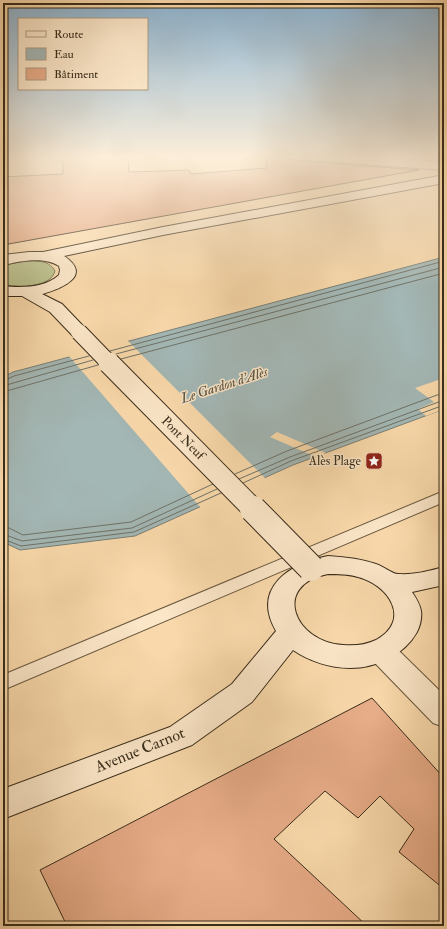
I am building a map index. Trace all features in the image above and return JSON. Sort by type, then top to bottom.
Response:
[{"type":"main road","points":[[3,260],[16,257],[45,256],[107,242],[332,199]]},
{"type":"main road","points":[[64,263],[81,249]]},
{"type":"main road","points":[[3,291],[27,292],[52,286],[62,280],[67,274],[68,269],[64,263],[45,256]]},
{"type":"main road","points":[[52,286],[56,308]]},
{"type":"main road","name":"Pont Neuf","points":[[27,292],[56,308],[312,568]]},
{"type":"main road","points":[[328,565],[346,565],[363,568],[379,575],[392,584],[403,598],[408,613],[406,628],[396,641],[381,651],[363,656],[343,657],[330,654],[305,644],[291,632],[283,618],[280,602],[286,588],[296,577],[312,568],[328,565]]},
{"type":"main road","points":[[392,584],[420,582],[444,576]]},
{"type":"main road","name":"Avenue Carnot","points":[[3,804],[181,736],[242,693],[291,632]]},
{"type":"main road","points":[[381,651],[444,714]]},
{"type":"lane","points":[[3,683],[444,496]]},
{"type":"green space","points":[[22,261],[36,261],[49,264],[55,271],[52,277],[40,284],[16,286],[3,284],[3,266]]},
{"type":"water","name":"Le Gardon d'Alès","points":[[444,257],[444,409],[293,465],[135,536],[20,550],[3,542],[3,377],[13,372]]},
{"type":"pier","points":[[127,340],[266,479],[201,508],[68,355]]},
{"type":"pier","points":[[444,378],[444,409],[426,416],[418,409],[434,402],[415,388]]},
{"type":"pier","points":[[277,432],[326,453],[316,457],[270,437]]},
{"type":"building","points":[[3,199],[256,199],[3,245]]},
{"type":"building","points":[[372,698],[444,778],[444,889],[399,852],[414,829],[380,796],[358,818],[325,791],[274,839],[367,926],[67,926],[40,870]]},
{"type":"place","name":"Alès Plage","points":[[374,461]]}]
